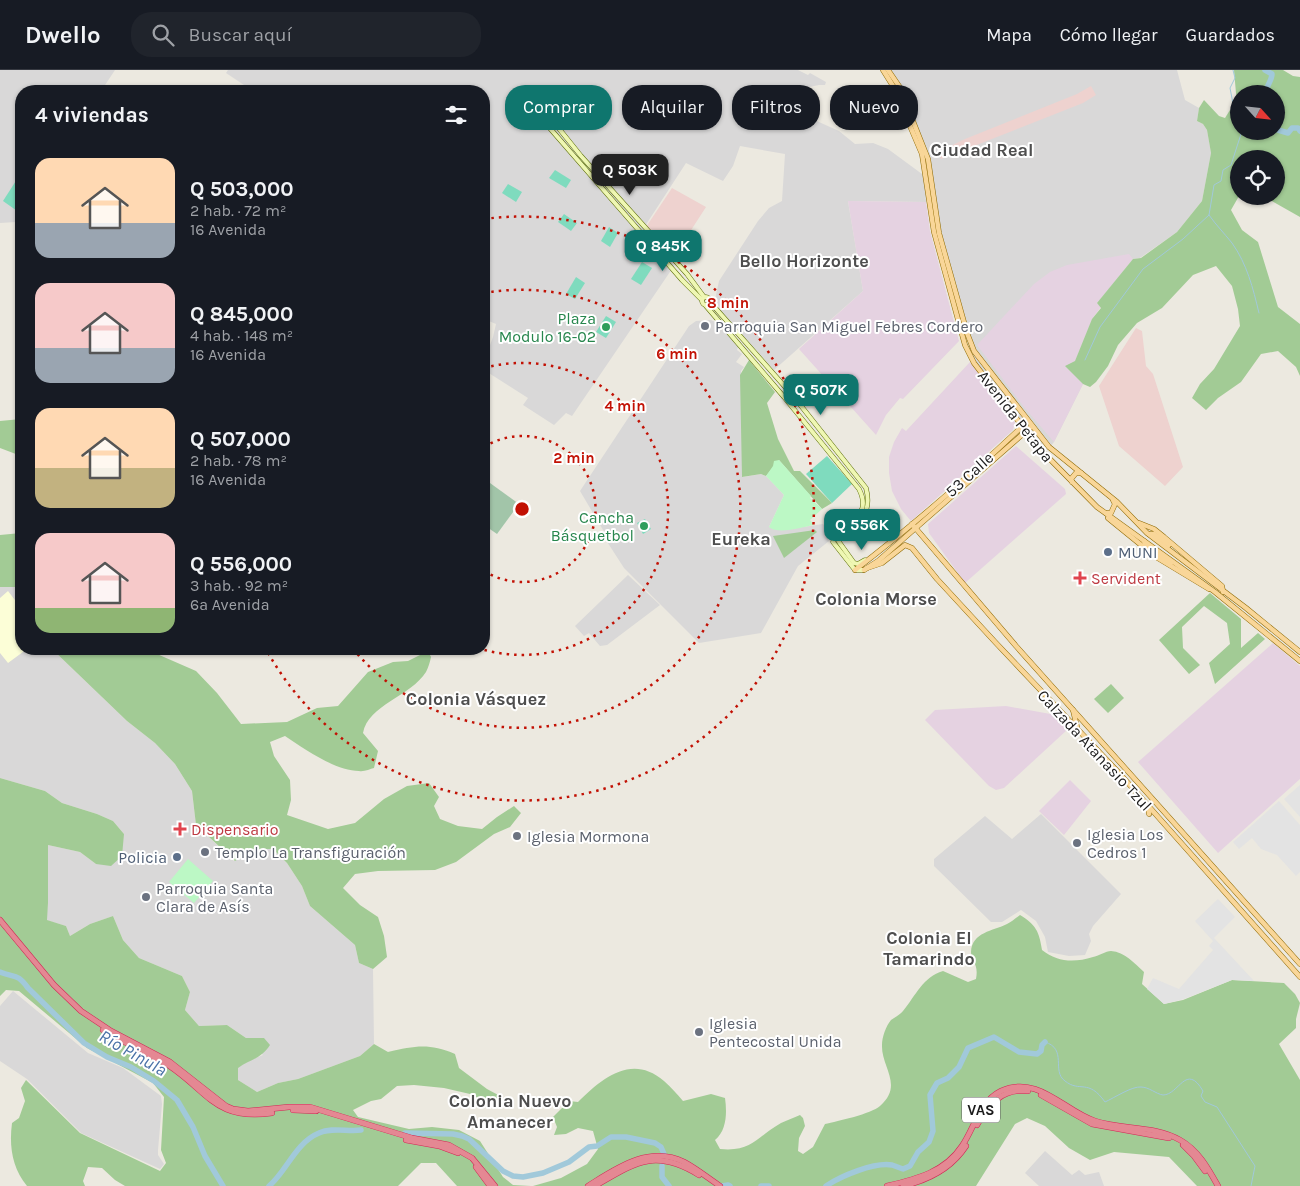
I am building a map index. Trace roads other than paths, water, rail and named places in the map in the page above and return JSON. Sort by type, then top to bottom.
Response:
[{"type":"highway","points":[[0,920],[54,985],[81,1011],[100,1024],[170,1062],[226,1106],[248,1111],[310,1107],[361,1124]]},
{"type":"highway","points":[[0,925],[51,987],[78,1013],[110,1034],[168,1065],[225,1109],[248,1115],[289,1110],[310,1110],[396,1134],[412,1142],[439,1146],[455,1151],[477,1165],[495,1186]]},
{"type":"highway","name":"VAS","points":[[888,1186],[916,1179],[939,1169],[962,1146],[986,1104],[995,1095],[1011,1088],[1025,1087],[1042,1092],[1093,1123]]},
{"type":"highway","name":"VAS","points":[[903,1186],[935,1175],[953,1162],[965,1148],[989,1106],[998,1098],[1009,1093],[1025,1091],[1037,1094],[1093,1123],[1129,1129],[1148,1129],[1169,1134],[1181,1140],[1204,1161],[1215,1184]]},
{"type":"highway","points":[[595,1186],[626,1168],[651,1158]]},
{"type":"highway","points":[[588,1186],[624,1164],[639,1159],[651,1158],[675,1161],[715,1185]]},
{"type":"highway","points":[[477,1165],[490,1186]]},
{"type":"main road","name":"Avenida Petapa","points":[[883,70],[894,86],[922,154],[934,232],[967,351],[974,363],[1039,448],[1072,484],[1098,508],[1215,592],[1300,661]]},
{"type":"main road","name":"Avenida Petapa","points":[[888,70],[899,86],[928,159],[939,233],[972,347],[1047,444],[1108,495],[1147,533],[1300,652]]},
{"type":"main road","points":[[551,130],[682,280],[703,299],[708,298],[755,351],[866,488],[868,501],[862,521],[838,542],[856,564],[880,552]]},
{"type":"main road","points":[[560,130],[686,274],[703,299],[702,304],[706,306],[750,356],[855,484],[862,495],[860,514],[836,534],[833,540],[834,545],[855,570]]},
{"type":"main road","points":[[706,306],[710,302]]},
{"type":"main road","points":[[750,356],[755,351]]},
{"type":"main road","name":"53 Calle","points":[[913,527],[930,515],[1023,429],[1028,421]]},
{"type":"main road","name":"53 Calle","points":[[913,527],[1023,429],[1032,426]]},
{"type":"main road","points":[[1072,484],[1071,479],[1073,475],[1081,473]]},
{"type":"main road","points":[[1098,508],[1108,513],[1113,510],[1116,504],[1108,495]]},
{"type":"main road","points":[[1104,513],[1122,531],[1146,550],[1192,580],[1215,592]]},
{"type":"main road","points":[[923,534],[922,526],[930,515]]},
{"type":"main road","points":[[855,570],[866,569],[913,527]]},
{"type":"main road","name":"Calzada Atanasio Tzul","points":[[913,527],[923,534],[954,575],[1300,964]]},
{"type":"main road","points":[[855,570],[906,533]]},
{"type":"main road","points":[[1149,534],[1154,534],[1166,543],[1223,592]]},
{"type":"main road","points":[[1144,541],[1146,546],[1209,589]]},
{"type":"main road","name":"Calzada Atanasio Tzul","points":[[866,569],[882,563],[903,546],[909,546],[996,643],[1078,728],[1300,977]]},
{"type":"main road","points":[[1073,710],[1078,728]]},
{"type":"main road","points":[[1138,802],[1147,805],[1149,814]]},
{"type":"waterway","points":[[1232,85],[1235,78],[1233,70]]},
{"type":"waterway","points":[[1265,70],[1272,74],[1269,85]]},
{"type":"waterway","points":[[1285,132],[1288,133],[1292,128],[1298,128],[1300,131]]},
{"type":"waterway","points":[[1085,360],[1100,327],[1143,269],[1183,239],[1209,215],[1214,185],[1221,181],[1223,170],[1231,165],[1239,140]]},
{"type":"waterway","points":[[1209,215],[1232,243],[1242,259],[1252,285],[1259,313]]},
{"type":"waterway","name":"Río Pinula","points":[[0,972],[21,980],[84,1043],[154,1081],[177,1100],[193,1127],[205,1156],[223,1186]]},
{"type":"waterway","points":[[826,1186],[849,1174],[867,1168],[892,1165],[903,1169],[910,1166],[918,1152],[929,1142],[933,1131],[930,1095],[937,1083],[948,1078],[959,1067],[968,1048],[994,1037],[1019,1052],[1037,1054],[1041,1051],[1042,1045],[1045,1042]]},
{"type":"waterway","points":[[1045,1042],[1052,1045],[1056,1050],[1061,1077],[1075,1086],[1094,1090],[1105,1102],[1137,1087],[1147,1088],[1163,1095],[1169,1094],[1183,1082],[1192,1079],[1203,1091],[1201,1096],[1205,1102],[1217,1107],[1255,1166],[1251,1186]]},
{"type":"waterway","points":[[269,1186],[297,1150],[319,1133],[329,1130],[361,1130]]},
{"type":"waterway","points":[[405,1133],[453,1134],[462,1136],[469,1139],[503,1171],[513,1176],[523,1177],[543,1173],[569,1162],[589,1147],[597,1146],[611,1137],[626,1137],[655,1143],[661,1147],[664,1154]]},
{"type":"waterway","points":[[662,1166],[662,1177],[669,1186]]},
{"type":"waterway","points":[[722,1186],[730,1186]]},
{"type":"waterway","points":[[761,1186],[769,1186]]},
{"type":"place","name":"Parroquia San Miguel Febres Cordero","points":[[705,326]]},
{"type":"place","name":"Plaza Modulo 16-02","points":[[606,327]]},
{"type":"place","name":"Cancha Básquetbol","points":[[644,526]]},
{"type":"place","name":"MUNI","points":[[1108,552]]},
{"type":"place","name":"Servident","points":[[1080,578]]},
{"type":"place","name":"Dispensario","points":[[180,829]]},
{"type":"place","name":"Iglesia Mormona","points":[[517,836]]},
{"type":"place","name":"Iglesia Los Cedros 1","points":[[1077,843]]},
{"type":"place","name":"Templo La Transfiguración","points":[[205,852]]},
{"type":"place","name":"Policia","points":[[177,857]]},
{"type":"place","name":"Parroquia Santa Clara de Asís","points":[[146,897]]},
{"type":"place","name":"Iglesia Pentecostal Unida","points":[[699,1032]]},
{"type":"district","name":"Ciudad Real","points":[[982,150]]},
{"type":"district","name":"Bello Horizonte","points":[[804,261]]},
{"type":"district","name":"Eureka","points":[[741,539]]},
{"type":"district","name":"Colonia Morse","points":[[876,599]]},
{"type":"district","name":"Colonia Vásquez","points":[[476,699]]},
{"type":"district","name":"Colonia El Tamarindo","points":[[929,948]]},
{"type":"district","name":"Colonia Nuevo Amanecer","points":[[510,1111]]}]
